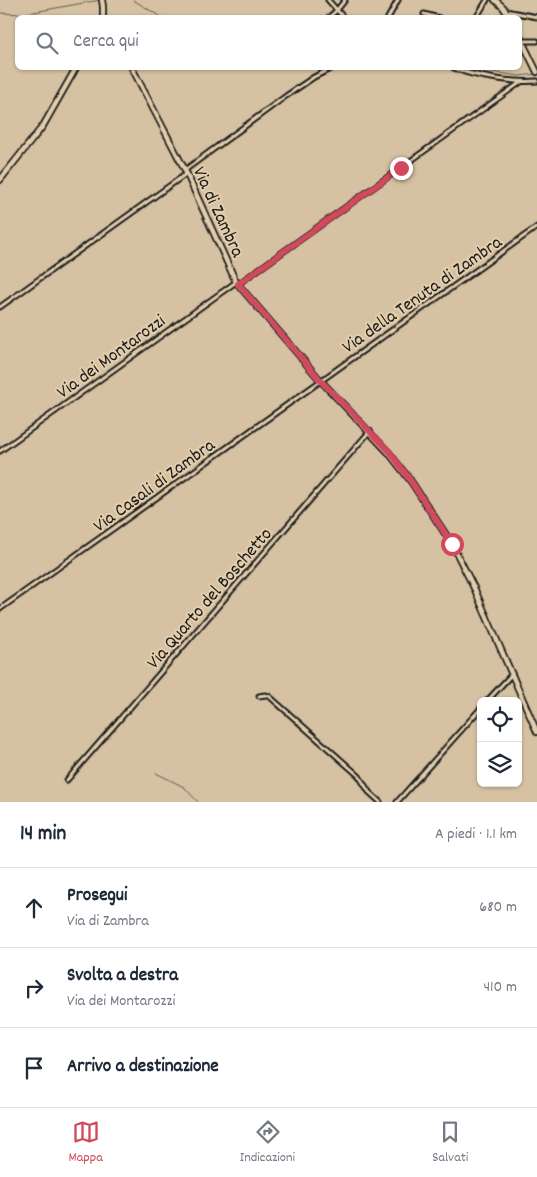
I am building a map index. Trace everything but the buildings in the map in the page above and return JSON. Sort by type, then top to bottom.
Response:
[{"type":"street","points":[[328,0],[341,15]]},
{"type":"street","points":[[331,15],[345,0]]},
{"type":"street","points":[[390,15],[398,0]]},
{"type":"street","points":[[478,15],[487,0]]},
{"type":"street","points":[[495,0],[508,15]]},
{"type":"street","points":[[102,2],[104,15]]},
{"type":"street","points":[[506,11],[537,17]]},
{"type":"street","points":[[522,39],[537,41]]},
{"type":"street","points":[[522,41],[537,71]]},
{"type":"street","points":[[0,180],[2,175],[43,126],[75,70]]},
{"type":"street","name":"Via di Zambra","points":[[133,70],[186,172],[237,283],[321,381],[370,431],[405,473],[456,550],[476,590],[537,732]]},
{"type":"street","points":[[0,306],[186,172],[279,100],[328,70]]},
{"type":"street","points":[[460,70],[472,74],[521,82],[537,81]]},
{"type":"street","name":"Via dei Montarozzi","points":[[0,451],[521,82]]},
{"type":"street","name":"Via della Tenuta di Zambra","points":[[321,381],[537,227]]},
{"type":"street","name":"Via Casali di Zambra","points":[[0,609],[321,381]]},
{"type":"street","name":"Via Quarto del Boschetto","points":[[67,780],[370,431]]},
{"type":"street","points":[[491,697],[512,674]]},
{"type":"street","points":[[259,696],[269,696],[359,776],[368,791],[380,802]]},
{"type":"street","points":[[397,802],[477,712]]},
{"type":"waterway","points":[[0,13],[23,14],[100,0]]},
{"type":"waterway","points":[[133,0],[158,15]]},
{"type":"waterway","points":[[478,70],[519,76],[537,74]]},
{"type":"waterway","points":[[156,773],[184,787],[198,802]]},
{"type":"route","points":[[401,168],[238,284],[321,381],[390,452],[452,544]]}]
